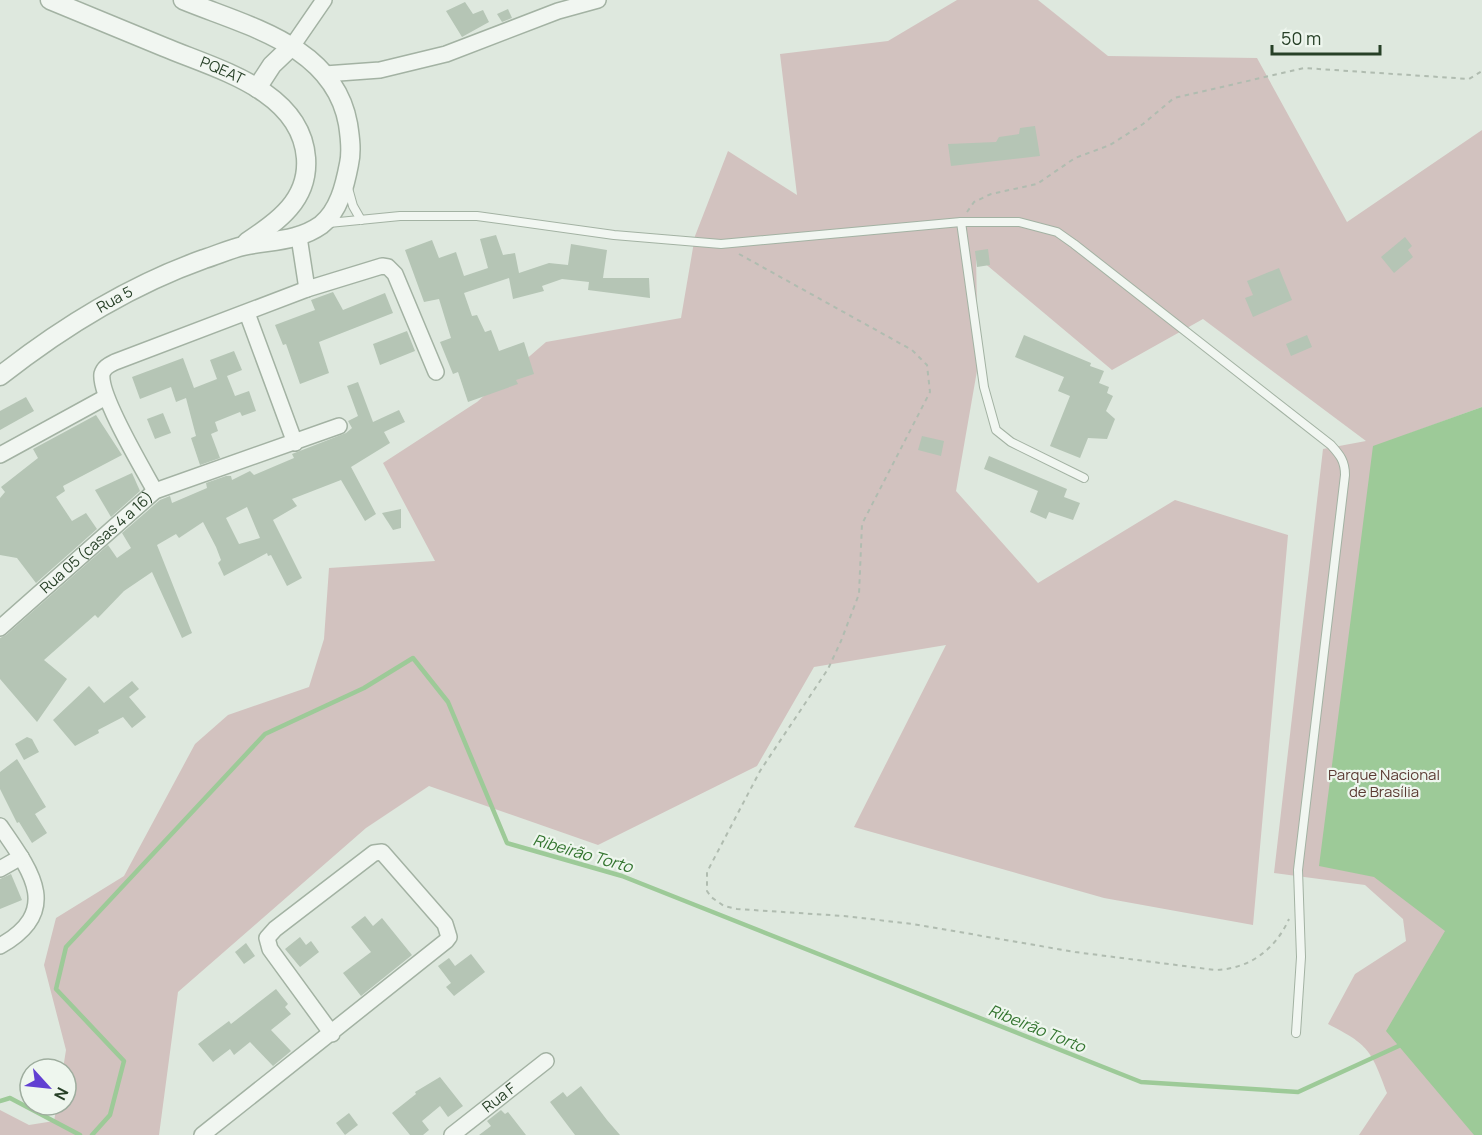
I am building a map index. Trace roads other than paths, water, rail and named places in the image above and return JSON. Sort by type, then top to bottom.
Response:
[{"type":"street","name":"PQEAT","points":[[50,0],[257,88],[293,118],[305,146],[307,167],[302,187],[289,211]]},
{"type":"street","points":[[183,0],[292,45],[325,74],[337,90],[346,112],[351,157],[347,178],[337,204],[322,224],[299,237],[242,246]]},
{"type":"street","points":[[257,88],[272,65],[292,45],[324,0]]},
{"type":"street","points":[[325,74],[380,70],[446,54],[558,11],[598,0]]},
{"type":"street","points":[[242,246],[289,211],[299,237],[307,289]]},
{"type":"street","name":"Rua 5","points":[[0,376],[60,331],[116,300],[201,260],[242,246]]},
{"type":"street","points":[[155,491],[106,397],[102,375],[107,366],[307,289],[376,266],[388,267],[395,274],[436,372]]},
{"type":"street","points":[[247,313],[295,443]]},
{"type":"street","points":[[0,455],[106,397]]},
{"type":"street","name":"Rua 05 (casas 4 a 16)","points":[[0,628],[155,491],[339,426]]},
{"type":"street","points":[[0,826],[33,879],[38,897],[36,912],[24,931],[0,946]]},
{"type":"street","points":[[202,1135],[332,1034],[441,946],[449,937],[445,924],[382,852],[374,853],[275,929],[267,938],[270,949],[332,1034]]},
{"type":"street","points":[[0,869],[21,857]]},
{"type":"street","name":"Rua F","points":[[452,1135],[546,1061]]},
{"type":"lane","points":[[347,178],[353,206],[361,220]]},
{"type":"lane","points":[[322,224],[433,215],[477,216],[614,235],[721,244],[961,222],[1019,222],[1057,232],[1340,455],[1345,465],[1345,475],[1298,870],[1301,957],[1296,1033]]},
{"type":"lane","points":[[961,222],[984,387],[996,430],[1011,442],[1084,477]]},
{"type":"waterway","name":"Ribeirão Torto","points":[[92,1135],[110,1115],[124,1061],[56,989],[66,947],[265,734],[364,688],[413,658],[448,702],[507,843],[622,876],[1141,1082],[1298,1092],[1403,1044]]},
{"type":"waterway","name":"Ribeirão Torto","points":[[0,1101],[10,1098],[80,1135]]},
{"type":"park label","name":"Parque Nacional de Brasília","points":[[1384,784]]}]
